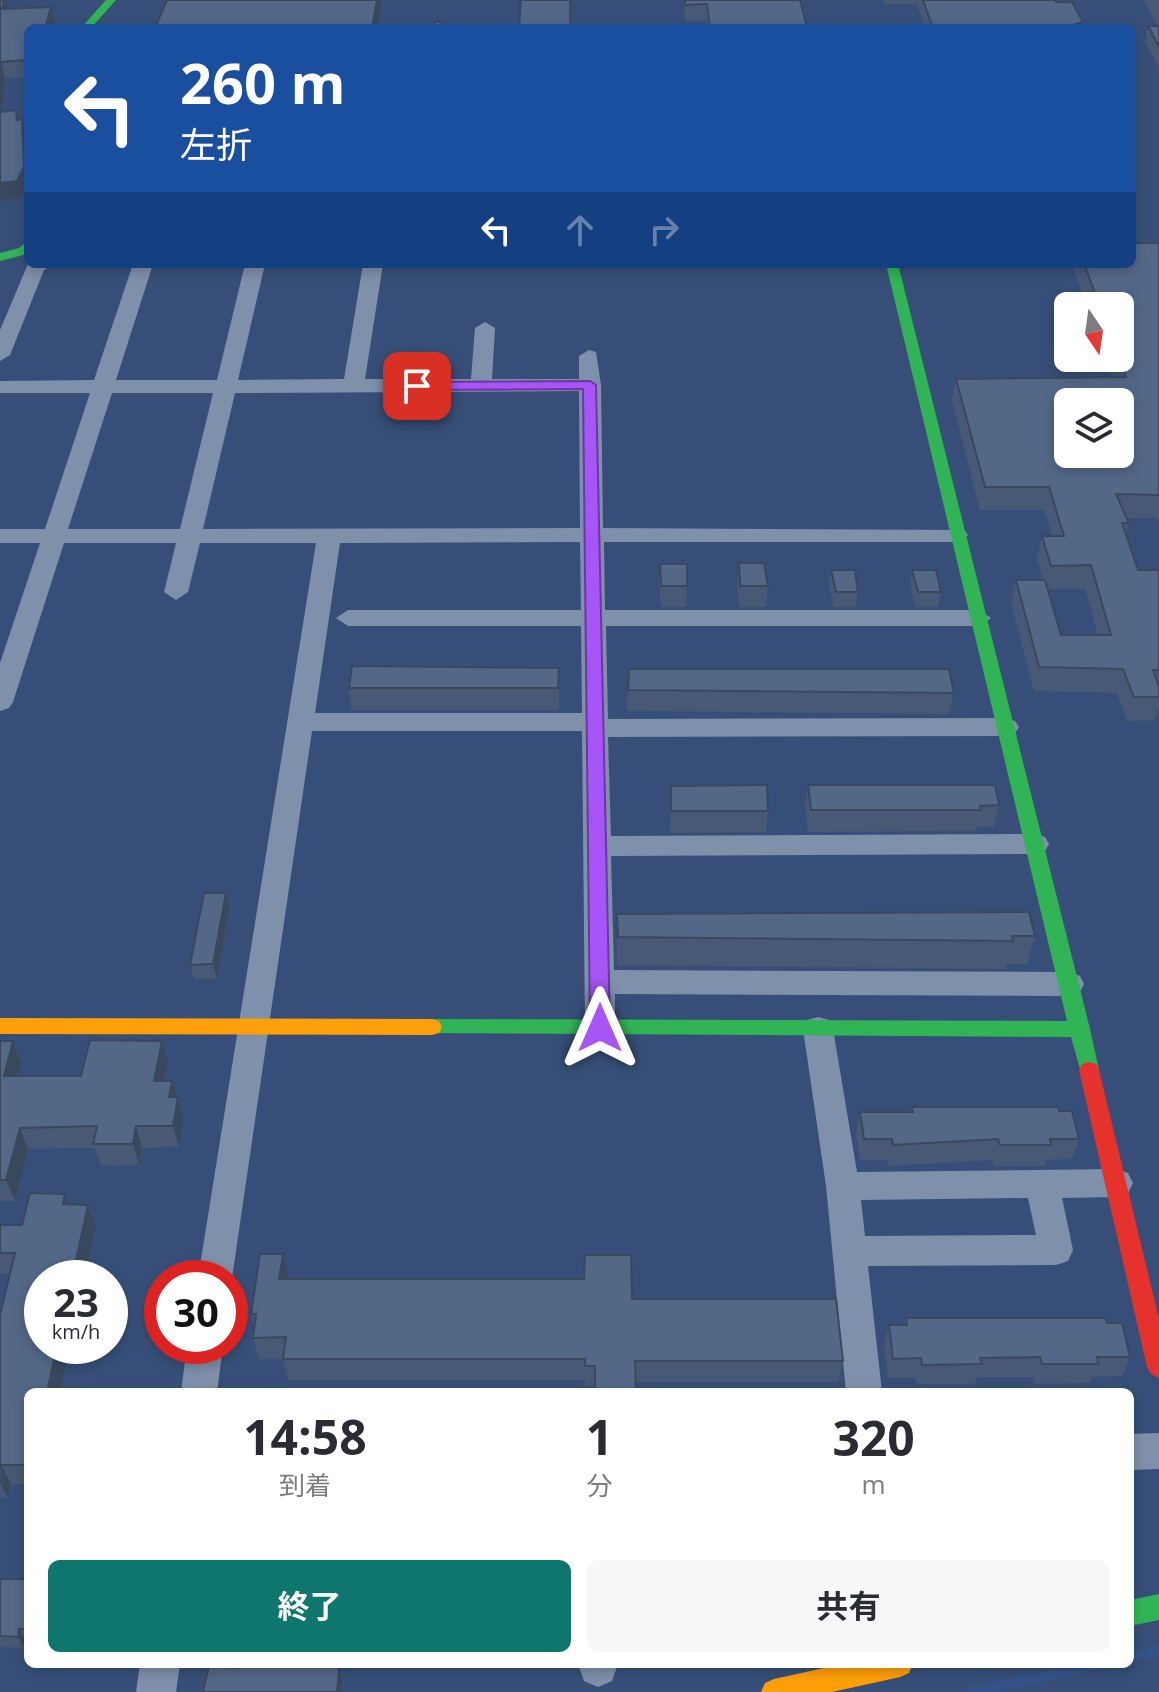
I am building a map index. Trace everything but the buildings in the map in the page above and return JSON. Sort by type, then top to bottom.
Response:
[{"type":"street","points":[[90,24],[111,0]]},
{"type":"street","points":[[0,257],[24,250]]},
{"type":"street","points":[[0,355],[35,268]]},
{"type":"street","points":[[0,702],[142,268]]},
{"type":"street","points":[[176,592],[254,268]]},
{"type":"street","points":[[353,386],[372,268]]},
{"type":"street","points":[[893,268],[956,535],[1080,1029],[1159,1367]]},
{"type":"street","points":[[481,386],[485,328]]},
{"type":"street","points":[[589,356],[600,1028]]},
{"type":"street","points":[[0,387],[590,385]]},
{"type":"street","points":[[218,1260],[329,535]]},
{"type":"street","points":[[0,536],[956,535]]},
{"type":"street","points":[[348,618],[979,618]]},
{"type":"street","points":[[299,722],[1006,727]]},
{"type":"street","points":[[597,846],[1035,844]]},
{"type":"street","points":[[600,982],[1069,984]]},
{"type":"street","points":[[0,1026],[1080,1029]]},
{"type":"street","points":[[818,1029],[843,1186],[864,1388]]},
{"type":"street","points":[[843,1186],[1116,1183]]},
{"type":"street","points":[[850,1251],[1056,1250],[1042,1184]]},
{"type":"street","points":[[200,1388],[203,1364]]},
{"type":"street","points":[[1134,1452],[1159,1451]]},
{"type":"street","points":[[1134,1612],[1159,1607]]},
{"type":"street","points":[[156,1692],[159,1668]]},
{"type":"street","points":[[774,1692],[882,1668]]},
{"type":"waterway","points":[[1134,1656],[1159,1651]]},
{"type":"waterway","points":[[972,1692],[1082,1668]]},
{"type":"traffic: fast","points":[[90,24],[111,0]]},
{"type":"traffic: fast","points":[[0,257],[24,250]]},
{"type":"traffic: fast","points":[[893,268],[1089,1070]]},
{"type":"traffic: fast","points":[[432,1027],[1080,1029]]},
{"type":"traffic: fast","points":[[1134,1612],[1159,1607]]},
{"type":"traffic: slow","points":[[0,1026],[432,1027]]},
{"type":"traffic: slow","points":[[774,1692],[882,1668]]},
{"type":"traffic: jam","points":[[1089,1070],[1159,1367]]},
{"type":"route","points":[[417,386],[590,385],[600,1028]]}]
